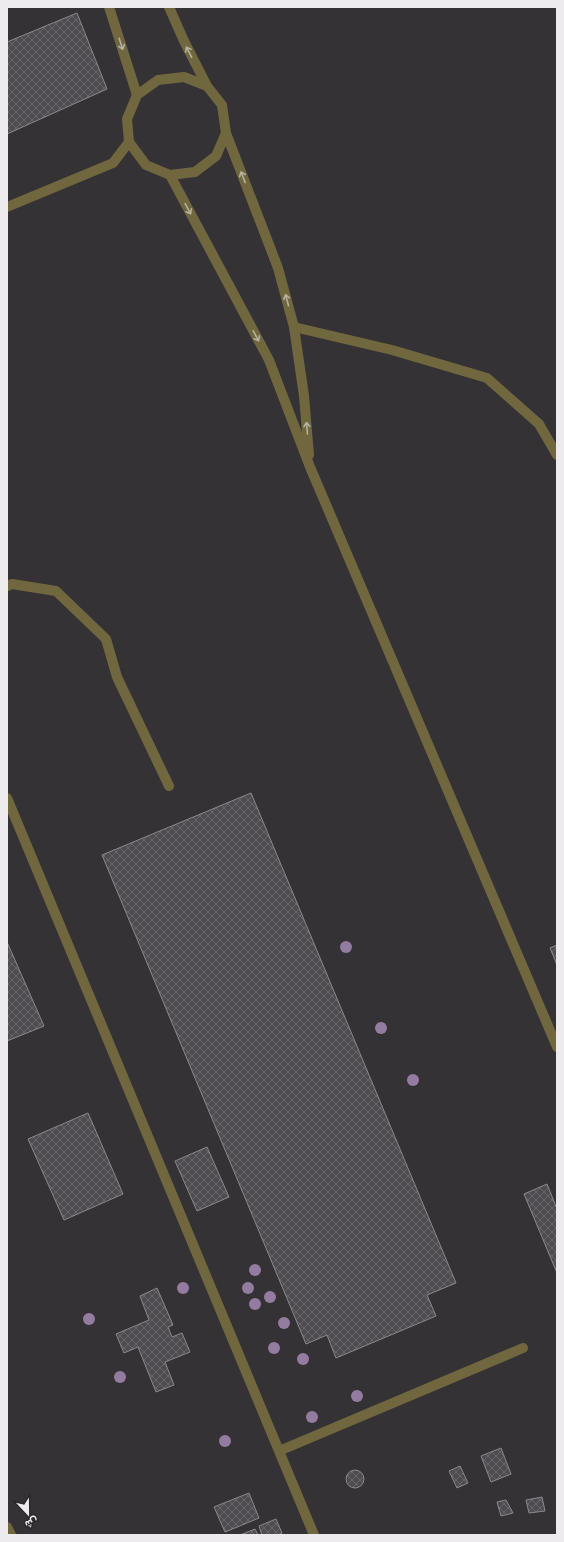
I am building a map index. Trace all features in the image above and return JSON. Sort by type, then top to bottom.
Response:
[{"type":"street","points":[[109,7],[137,95]]},
{"type":"street","points":[[169,7],[184,41],[207,86],[222,105],[226,133],[278,268],[294,327],[304,396],[310,467]]},
{"type":"street","points":[[207,86],[184,77],[158,80],[137,95],[127,119],[129,142],[146,165],[170,175],[195,172],[216,156],[226,133]]},
{"type":"street","points":[[7,207],[113,163],[129,142]]},
{"type":"street","points":[[170,175],[269,360],[310,467],[557,1047]]},
{"type":"street","points":[[294,327],[392,350],[487,378],[539,424],[557,455]]},
{"type":"street","points":[[7,586],[12,584],[56,590],[106,639],[117,677],[169,786]]},
{"type":"street","points":[[7,798],[314,1535]]},
{"type":"street","points":[[279,1451],[523,1348]]},
{"type":"street","points":[[7,1527],[11,1535]]},
{"type":"building","points":[[77,13],[107,89],[7,134],[7,42]]},
{"type":"building","points":[[251,793],[456,1283],[427,1295],[436,1316],[336,1358],[327,1335],[306,1344],[102,855]]},
{"type":"building","points":[[7,942],[44,1026],[7,1041]]},
{"type":"building","points":[[557,945],[557,965],[550,948]]},
{"type":"building","points":[[88,1113],[123,1194],[64,1220],[28,1139]]},
{"type":"building","points":[[207,1147],[229,1197],[197,1211],[175,1161]]},
{"type":"building","points":[[547,1184],[557,1209],[557,1273],[524,1194]]},
{"type":"building","points":[[157,1288],[173,1325],[168,1327],[172,1337],[182,1333],[190,1352],[165,1362],[174,1385],[156,1392],[138,1347],[124,1353],[116,1334],[149,1320],[140,1296]]},
{"type":"building","points":[[501,1448],[511,1474],[491,1482],[481,1456]]},
{"type":"building","points":[[460,1466],[468,1483],[457,1488],[449,1471]]},
{"type":"building","points":[[351,1470],[359,1470],[364,1475],[362,1486],[359,1488],[351,1488],[346,1483],[346,1475]]},
{"type":"building","points":[[249,1493],[259,1518],[225,1532],[214,1507]]},
{"type":"building","points":[[542,1497],[545,1511],[529,1513],[526,1500]]},
{"type":"building","points":[[506,1500],[513,1513],[501,1516],[497,1502]]},
{"type":"building","points":[[276,1519],[282,1533],[278,1535],[262,1535],[259,1526]]},
{"type":"building","points":[[255,1529],[258,1535],[240,1535]]}]
